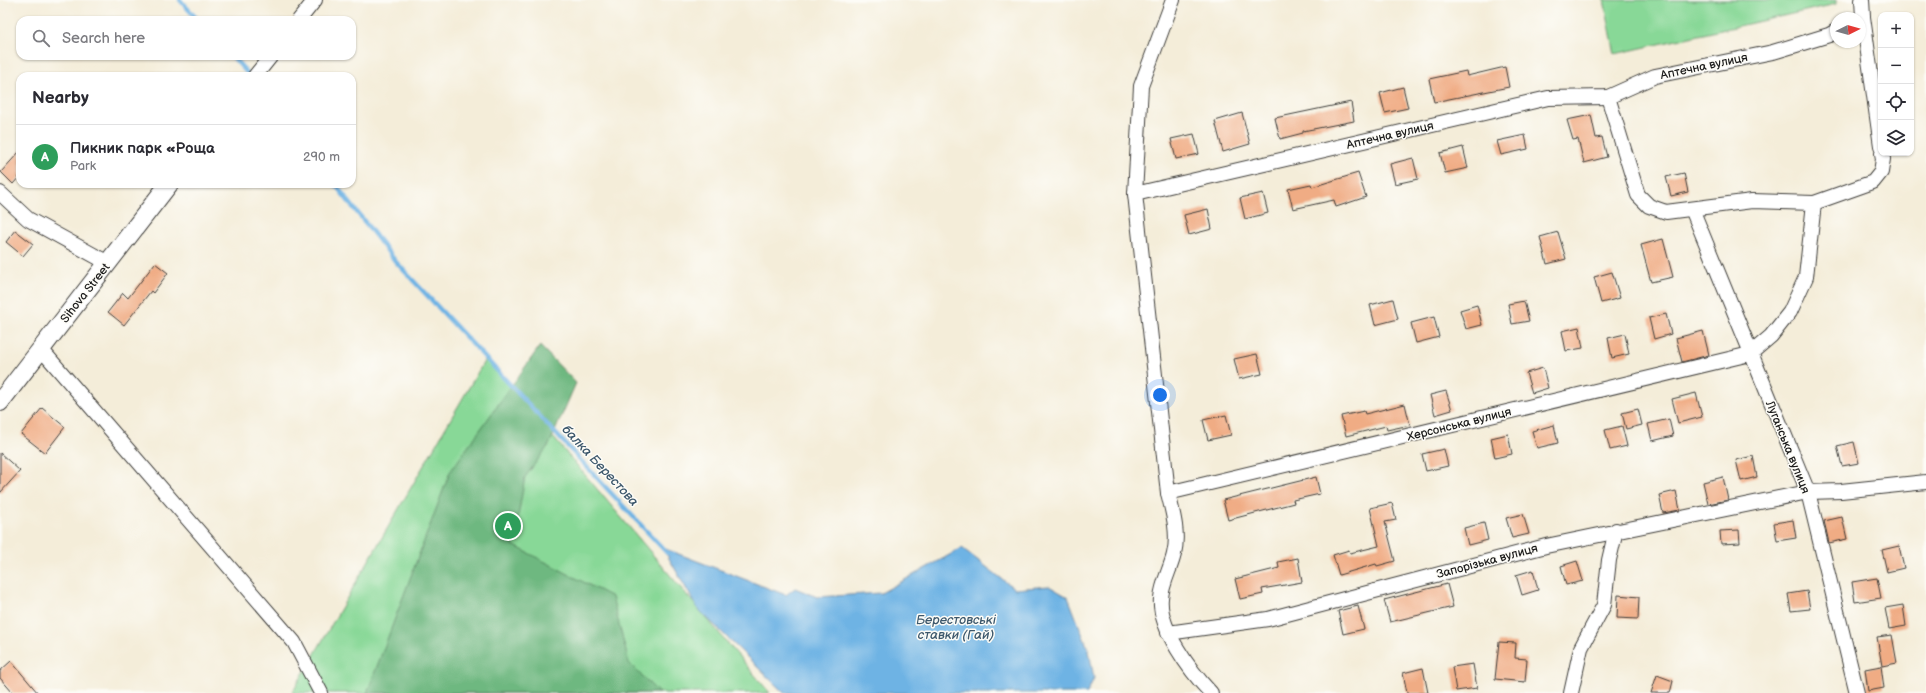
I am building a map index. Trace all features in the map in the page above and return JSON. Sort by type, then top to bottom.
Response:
[{"type":"street","points":[[302,16],[315,0]]},
{"type":"street","points":[[1173,0],[1141,86],[1136,194],[1168,493],[1175,523],[1175,552],[1161,598],[1163,616],[1168,634],[1201,683],[1211,693]]},
{"type":"street","points":[[1861,12],[1862,0]]},
{"type":"street","name":"Аптечна вулиця","points":[[1136,194],[1548,98],[1608,97],[1655,76],[1773,52],[1830,34]]},
{"type":"street","points":[[1866,48],[1878,127]]},
{"type":"street","points":[[258,72],[267,60]]},
{"type":"street","points":[[1608,97],[1638,195],[1649,206],[1666,212],[1752,201],[1814,203],[1873,182],[1880,172],[1882,156]]},
{"type":"street","name":"Sihova Street","points":[[0,402],[166,188]]},
{"type":"street","points":[[0,193],[28,219],[108,263]]},
{"type":"street","points":[[1750,354],[1771,336],[1790,312],[1806,277],[1814,203]]},
{"type":"street","name":"Луганська вулиця","points":[[1692,209],[1750,354],[1808,492],[1857,693]]},
{"type":"street","points":[[41,350],[294,642],[321,693]]},
{"type":"street","name":"Херсонська вулиця","points":[[1168,493],[1750,354]]},
{"type":"street","name":"Запорізька вулиця","points":[[1168,634],[1268,619],[1546,546],[1616,530],[1808,492],[1842,491],[1926,482]]},
{"type":"street","points":[[1571,693],[1581,648],[1604,605],[1608,560],[1616,530]]},
{"type":"green space","points":[[1604,0],[1836,0],[1836,4],[1615,54]]},
{"type":"green space","points":[[540,346],[576,383],[549,445],[525,477],[513,545],[612,597],[629,663],[659,693],[367,693],[450,472]]},
{"type":"green space","points":[[486,358],[770,693],[292,693]]},
{"type":"water","name":"Берестовські ставки (Гай)","points":[[663,548],[786,595],[795,588],[817,597],[881,593],[962,548],[1015,589],[1049,586],[1068,597],[1089,651],[1094,678],[1087,693],[784,693],[698,609]]},
{"type":"building","points":[[1505,67],[1509,87],[1434,102],[1429,79],[1466,71],[1467,76]]},
{"type":"building","points":[[1403,87],[1408,108],[1385,113],[1380,93]]},
{"type":"building","points":[[1351,102],[1354,121],[1303,131],[1303,133],[1280,139],[1275,118]]},
{"type":"building","points":[[1242,113],[1250,144],[1223,152],[1215,121]]},
{"type":"building","points":[[1591,115],[1596,138],[1602,137],[1607,157],[1584,163],[1578,139],[1573,140],[1567,120]]},
{"type":"building","points":[[1194,134],[1199,154],[1176,159],[1171,139]]},
{"type":"building","points":[[1525,135],[1528,149],[1501,155],[1497,141]]},
{"type":"building","points":[[1463,147],[1468,168],[1445,173],[1440,153]]},
{"type":"building","points":[[16,155],[16,181],[13,184],[1,172]]},
{"type":"building","points":[[1413,158],[1418,179],[1395,184],[1390,164]]},
{"type":"building","points":[[1358,173],[1366,197],[1336,207],[1334,200],[1293,209],[1288,189],[1311,184],[1312,187]]},
{"type":"building","points":[[1684,173],[1688,192],[1671,196],[1666,177]]},
{"type":"building","points":[[1263,193],[1268,213],[1245,219],[1240,198]]},
{"type":"building","points":[[1208,209],[1212,229],[1189,235],[1184,215]]},
{"type":"building","points":[[15,230],[33,244],[23,256],[6,242]]},
{"type":"building","points":[[1558,232],[1566,259],[1547,264],[1540,237]]},
{"type":"building","points":[[1663,239],[1673,277],[1651,282],[1641,245]]},
{"type":"building","points":[[155,263],[168,273],[153,293],[151,291],[124,325],[108,312],[123,293],[128,298]]},
{"type":"building","points":[[1612,272],[1620,298],[1601,303],[1594,277]]},
{"type":"building","points":[[1393,299],[1398,319],[1375,325],[1370,305]]},
{"type":"building","points":[[1524,301],[1529,321],[1512,324],[1508,304]]},
{"type":"building","points":[[1477,305],[1482,325],[1466,329],[1460,310]]},
{"type":"building","points":[[1666,314],[1671,334],[1654,339],[1649,318]]},
{"type":"building","points":[[1434,317],[1439,337],[1416,343],[1411,323]]},
{"type":"building","points":[[1579,327],[1583,348],[1566,351],[1562,331]]},
{"type":"building","points":[[1703,331],[1709,355],[1682,362],[1676,338]]},
{"type":"building","points":[[1625,334],[1629,354],[1612,358],[1608,338]]},
{"type":"building","points":[[1257,354],[1262,374],[1239,379],[1234,359]]},
{"type":"building","points":[[1543,368],[1548,388],[1532,393],[1526,373]]},
{"type":"building","points":[[1446,391],[1452,410],[1435,415],[1430,395]]},
{"type":"building","points":[[1696,393],[1702,417],[1678,423],[1672,399]]},
{"type":"building","points":[[1405,404],[1410,425],[1387,430],[1386,426],[1346,436],[1341,416],[1364,411],[1365,414]]},
{"type":"building","points":[[42,408],[65,427],[45,453],[21,434]]},
{"type":"building","points":[[1638,409],[1642,425],[1626,429],[1622,413]]},
{"type":"building","points":[[1226,415],[1231,435],[1208,440],[1203,420]]},
{"type":"building","points":[[1669,419],[1673,436],[1652,441],[1648,424]]},
{"type":"building","points":[[1554,425],[1558,443],[1537,448],[1532,431]]},
{"type":"building","points":[[1622,426],[1627,446],[1610,450],[1605,430]]},
{"type":"building","points":[[1508,434],[1512,454],[1495,458],[1491,438]]},
{"type":"building","points":[[1854,442],[1859,463],[1842,466],[1837,446]]},
{"type":"building","points":[[1444,449],[1448,466],[1426,471],[1422,454]]},
{"type":"building","points":[[0,453],[20,471],[0,493]]},
{"type":"building","points":[[1753,456],[1757,477],[1741,481],[1736,460]]},
{"type":"building","points":[[1316,477],[1320,494],[1293,500],[1294,503],[1228,520],[1223,500]]},
{"type":"building","points":[[1723,477],[1728,500],[1708,504],[1703,482]]},
{"type":"building","points":[[1676,491],[1680,510],[1663,513],[1659,495]]},
{"type":"building","points":[[1392,503],[1396,520],[1385,522],[1395,561],[1377,566],[1376,564],[1339,575],[1333,555],[1349,550],[1350,553],[1379,546],[1370,508]]},
{"type":"building","points":[[1523,514],[1529,534],[1512,538],[1506,518]]},
{"type":"building","points":[[1842,517],[1847,539],[1829,543],[1824,521]]},
{"type":"building","points":[[1793,520],[1796,538],[1777,541],[1774,523]]},
{"type":"building","points":[[1484,523],[1488,540],[1468,545],[1464,528]]},
{"type":"building","points":[[1739,530],[1740,543],[1721,544],[1720,531]]},
{"type":"building","points":[[1899,546],[1904,568],[1887,572],[1882,550]]},
{"type":"building","points":[[1298,558],[1302,582],[1262,589],[1263,594],[1240,599],[1235,579],[1279,568],[1278,562]]},
{"type":"building","points":[[1577,561],[1583,581],[1566,585],[1561,566]]},
{"type":"building","points":[[1533,570],[1538,590],[1522,595],[1516,575]]},
{"type":"building","points":[[1877,578],[1881,598],[1855,602],[1852,582]]},
{"type":"building","points":[[1447,584],[1453,607],[1390,622],[1384,600]]},
{"type":"building","points":[[1807,591],[1810,609],[1791,611],[1788,594]]},
{"type":"building","points":[[1618,595],[1639,597],[1638,619],[1617,618]]},
{"type":"building","points":[[1903,605],[1906,626],[1889,629],[1885,608]]},
{"type":"building","points":[[1358,606],[1364,629],[1343,634],[1338,611]]},
{"type":"building","points":[[1892,635],[1897,663],[1882,666],[1877,637]]},
{"type":"building","points":[[1499,642],[1516,643],[1515,658],[1527,659],[1525,682],[1495,679]]},
{"type":"building","points":[[11,661],[38,693],[13,693],[0,678],[0,671]]},
{"type":"building","points":[[1473,664],[1477,688],[1456,691],[1452,667]]},
{"type":"building","points":[[1881,666],[1884,688],[1868,691],[1865,669]]},
{"type":"building","points":[[1423,668],[1428,693],[1407,693],[1403,673]]},
{"type":"building","points":[[1657,675],[1673,681],[1670,693],[1651,693]]},
{"type":"waterway","name":"балка Берестова","points":[[180,0],[194,16]]},
{"type":"waterway","name":"балка Берестова","points":[[236,60],[246,72]]},
{"type":"waterway","name":"балка Берестова","points":[[338,188],[396,262],[667,553]]},
{"type":"place","name":"Пикник парк «Роща","points":[[508,526]]}]
